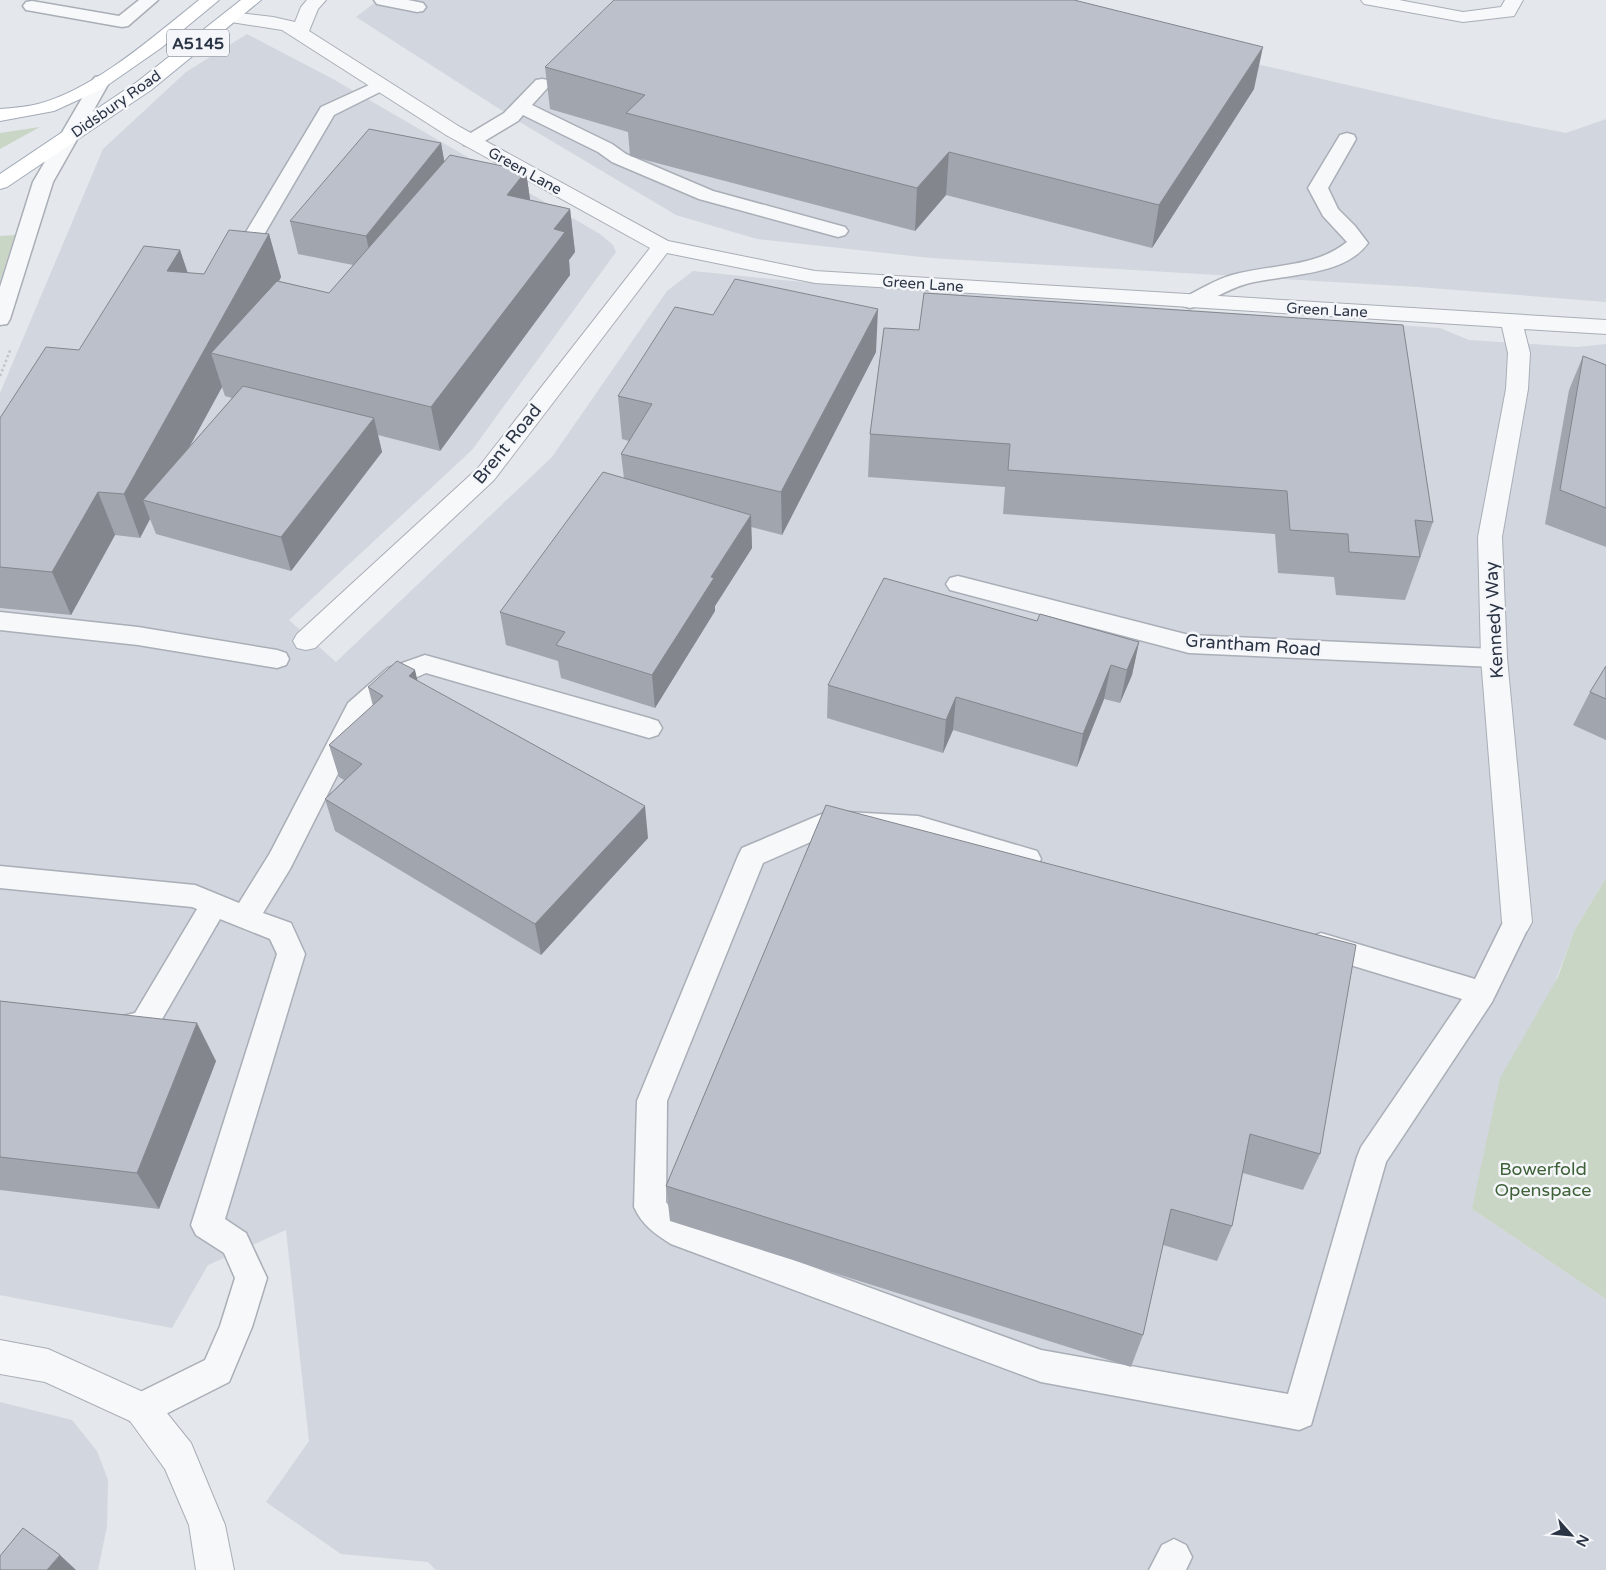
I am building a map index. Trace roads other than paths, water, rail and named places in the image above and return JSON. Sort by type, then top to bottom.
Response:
[{"type":"main road","name":"Didsbury Road","points":[[0,115],[52,106],[101,81],[138,56],[210,0]]},
{"type":"main road","name":"Didsbury Road","points":[[0,183],[144,86],[252,0]]},
{"type":"street","points":[[299,33],[310,7],[318,0]]},
{"type":"street","points":[[1370,0],[1463,17],[1508,12],[1514,0]]},
{"type":"street","name":"Green Lane","points":[[231,17],[273,22],[288,26],[471,141],[662,246],[814,277],[1606,327]]},
{"type":"street","name":"Brent Road","points":[[306,641],[486,474],[662,246]]},
{"type":"street","name":"Kennedy Way","points":[[1511,320],[1519,353],[1517,390],[1490,537],[1494,658],[1517,922]]},
{"type":"street","points":[[0,1357],[48,1366],[142,1409],[178,1456],[207,1525],[215,1570]]},
{"type":"lane","points":[[32,6],[122,22],[149,0]]},
{"type":"lane","points":[[383,0],[417,7]]},
{"type":"lane","points":[[0,319],[43,182],[101,81]]},
{"type":"lane","points":[[471,141],[511,117],[542,84]]},
{"type":"lane","points":[[229,278],[327,111],[380,85]]},
{"type":"lane","points":[[521,107],[605,148],[620,158],[706,196],[838,231]]},
{"type":"lane","points":[[1190,302],[1244,278],[1316,264],[1347,254],[1358,243],[1330,212],[1318,188],[1347,139]]},
{"type":"lane","name":"Grantham Road","points":[[958,584],[1189,644],[1494,658]]},
{"type":"lane","points":[[0,621],[138,636],[277,659]]},
{"type":"lane","points":[[245,918],[280,861],[356,710],[397,676],[426,664],[649,728]]},
{"type":"lane","points":[[1052,866],[918,827],[829,822],[752,856],[652,1101],[650,1207],[661,1220],[682,1234],[1041,1366],[1299,1413],[1372,1157],[1436,1058],[1482,993],[1517,922]]},
{"type":"lane","points":[[0,878],[195,896],[245,918],[282,931],[291,954],[207,1225],[235,1243],[251,1278],[236,1327],[217,1371],[142,1409]]},
{"type":"lane","points":[[92,1033],[144,1024],[214,904]]},
{"type":"lane","points":[[1291,937],[1482,993]]},
{"type":"park label","name":"Bowerfold Openspace","points":[[1543,1179]]}]
